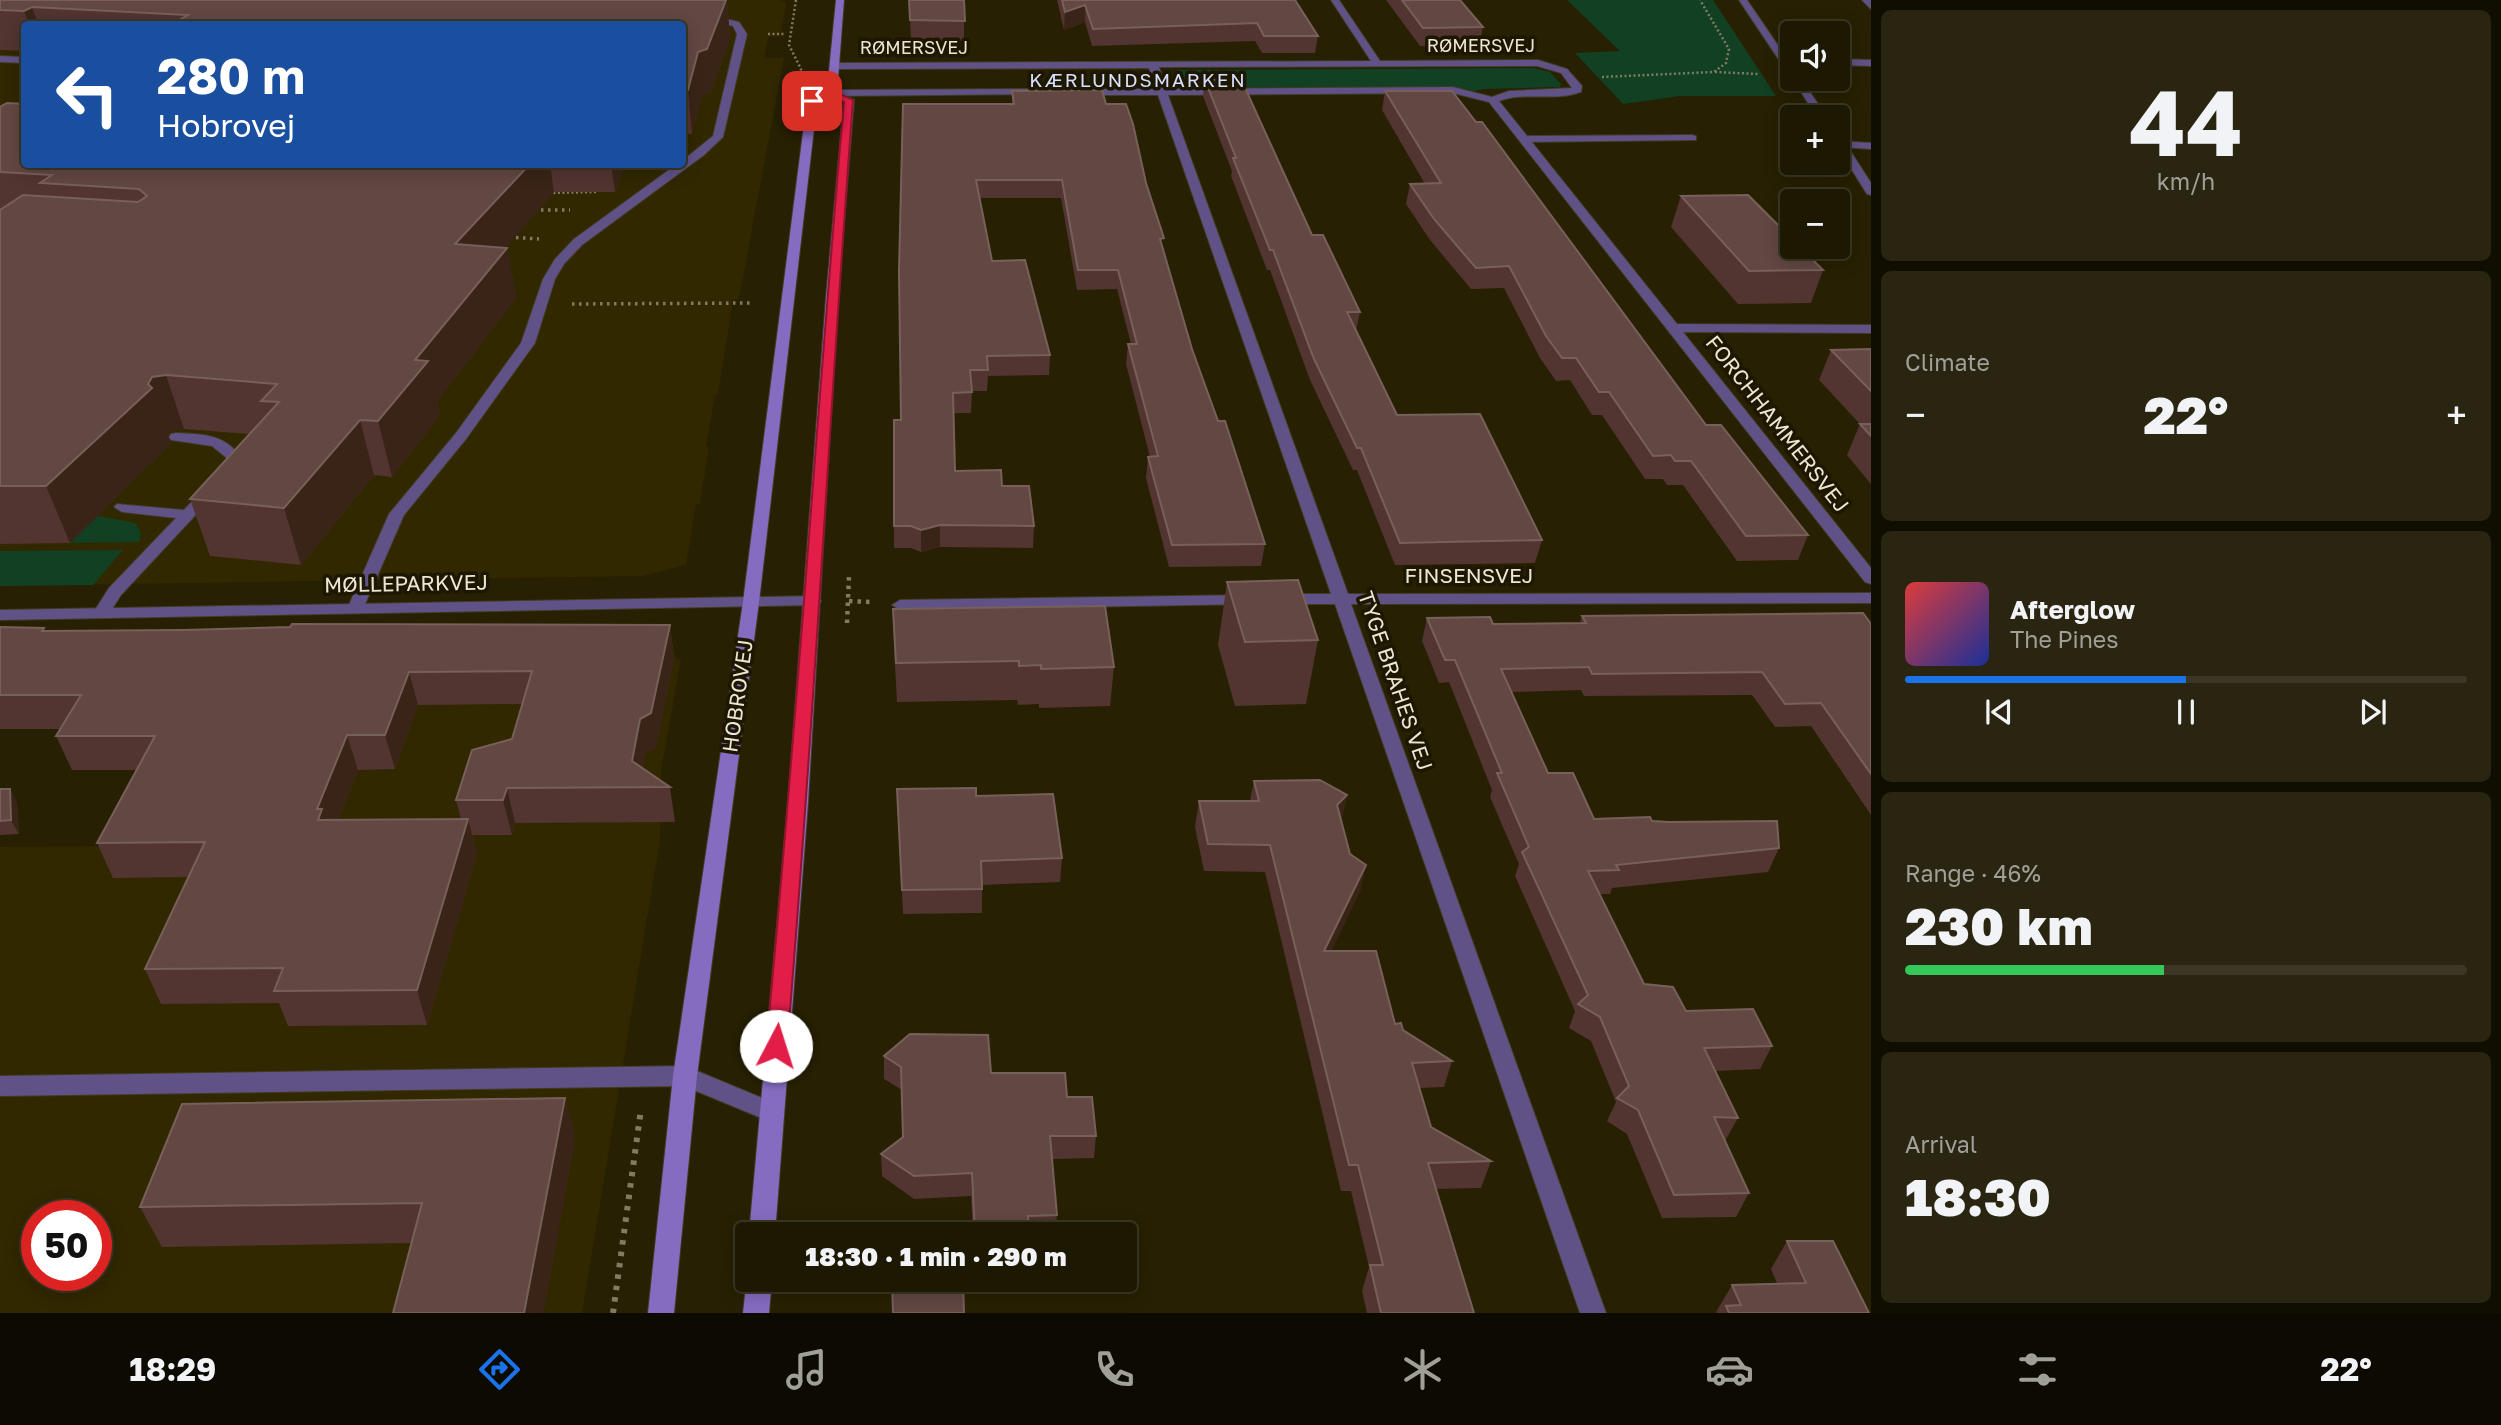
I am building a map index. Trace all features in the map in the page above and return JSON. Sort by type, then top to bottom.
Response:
[{"type":"main road","points":[[763,1222],[797,818],[832,297],[849,100],[832,93],[840,0]]},
{"type":"main road","name":"HOBROVEJ","points":[[661,1313],[685,1076],[751,602],[812,101],[832,93]]},
{"type":"main road","points":[[756,1313],[758,1292]]},
{"type":"street","points":[[686,163],[718,137],[742,34],[736,24],[693,14],[690,11],[698,0]]},
{"type":"street","points":[[1335,0],[1377,64]]},
{"type":"street","points":[[1743,0],[1780,50]]},
{"type":"street","points":[[1866,0],[1871,6]]},
{"type":"street","points":[[702,27],[742,34]]},
{"type":"street","points":[[0,59],[21,60]]},
{"type":"street","points":[[1850,62],[1871,63]]},
{"type":"street","name":"RØMERSVEJ","points":[[835,66],[1538,63],[1554,66],[1570,77]]},
{"type":"street","name":"TYGE BRAHES VEJ","points":[[1153,65],[1593,1313]]},
{"type":"street","points":[[1066,92],[1452,90],[1493,100],[1509,94],[1569,93],[1577,90],[1570,77]]},
{"type":"street","points":[[832,93],[1039,92]]},
{"type":"street","name":"FORCHHAMMERSVEJ","points":[[1493,100],[1676,328],[1871,579]]},
{"type":"street","points":[[1525,139],[1692,138]]},
{"type":"street","points":[[1850,143],[1871,146]]},
{"type":"street","points":[[686,151],[700,153]]},
{"type":"street","points":[[1850,159],[1871,192]]},
{"type":"street","points":[[356,607],[397,514],[461,436],[528,343],[559,262],[578,242],[679,168]]},
{"type":"street","name":"FORCHHAMMERSVEJ","points":[[1676,328],[1871,328]]},
{"type":"street","points":[[101,613],[115,592],[226,474],[235,458],[231,450],[218,442],[176,437]]},
{"type":"street","points":[[122,507],[188,515]]},
{"type":"street","name":"FINSENSVEJ","points":[[900,604],[1342,598],[1871,598]]},
{"type":"street","name":"MØLLEPARKVEJ","points":[[0,615],[813,601]]},
{"type":"street","points":[[0,1086],[685,1076],[771,1112]]},
{"type":"path","points":[[1700,0],[1729,49],[1726,63],[1714,72]]},
{"type":"path","points":[[1570,77],[1714,72],[1768,74]]},
{"type":"path","points":[[549,193],[646,192]]},
{"type":"path","points":[[528,210],[624,209]]},
{"type":"path","points":[[498,237],[578,242]]},
{"type":"path","points":[[541,304],[753,303]]},
{"type":"shaded area","points":[[0,0],[780,0],[786,3],[781,36],[768,37],[764,58],[784,58],[739,299],[733,300],[718,395],[715,395],[706,446],[709,447],[700,504],[696,504],[686,565],[643,576],[0,586]]},
{"type":"shaded area","points":[[644,642],[681,660],[661,771],[660,840],[582,1313],[0,1313],[0,847],[210,845],[303,649]]},
{"type":"green space","points":[[1567,0],[1713,0],[1776,96],[1680,96],[1623,104],[1575,53],[1620,51]]},
{"type":"green space","points":[[1534,68],[1550,72],[1561,84],[1560,87],[1483,89],[1471,92],[1451,87],[1184,88],[1176,70]]},
{"type":"green space","points":[[98,516],[136,523],[141,534],[139,542],[70,543]]},
{"type":"green space","points":[[123,550],[93,585],[0,586],[0,551]]},
{"type":"building","points":[[0,0],[726,0],[707,49],[698,52],[688,90],[686,21],[177,21],[188,15],[32,7],[24,11],[0,10]]},
{"type":"building","points":[[909,0],[964,0],[965,21],[910,20]]},
{"type":"building","points":[[1062,0],[1295,0],[1318,36],[1264,36],[1257,23],[1093,29],[1085,5],[1065,12]]},
{"type":"building","points":[[1402,0],[1460,0],[1483,27],[1423,28]]},
{"type":"building","points":[[1241,79],[1312,235],[1323,235],[1360,312],[1347,312],[1397,415],[1480,414],[1542,540],[1400,543],[1361,448],[1357,448],[1314,359],[1273,250],[1270,250],[1233,158],[1236,158],[1205,80]]},
{"type":"building","points":[[1102,90],[1106,104],[1126,104],[1146,183],[1164,238],[1160,239],[1192,349],[1218,421],[1225,421],[1265,544],[1172,545],[1148,457],[1158,456],[1128,344],[1137,344],[1118,270],[1078,270],[1062,180],[976,180],[992,261],[1025,260],[1050,355],[987,356],[988,370],[970,370],[972,392],[953,393],[955,471],[1001,470],[1002,486],[1029,486],[1034,526],[940,525],[921,530],[911,526],[894,526],[894,420],[901,420],[899,271],[903,104],[1014,104],[1012,91]]},
{"type":"building","points":[[1385,91],[1452,91],[1476,122],[1482,122],[1706,425],[1721,425],[1808,535],[1746,536],[1691,461],[1675,461],[1671,455],[1653,456],[1609,392],[1599,392],[1576,358],[1562,358],[1546,336],[1509,266],[1476,268],[1434,219],[1410,184],[1441,183]]},
{"type":"building","points":[[7,103],[21,104],[21,168],[526,168],[455,244],[507,248],[415,360],[428,361],[378,421],[360,420],[284,508],[190,499],[279,402],[261,401],[277,384],[166,375],[152,377],[148,384],[152,388],[46,486],[0,486],[0,210],[23,195],[138,202],[147,196],[139,189],[40,183],[52,175],[0,172],[0,107]]},
{"type":"building","points":[[1748,195],[1780,227],[1780,259],[1812,259],[1823,270],[1749,271],[1681,196]]},
{"type":"building","points":[[1871,349],[1871,391],[1831,350]]},
{"type":"building","points":[[1860,424],[1871,424],[1871,436]]},
{"type":"building","points":[[1298,580],[1318,640],[1245,642],[1227,582]]},
{"type":"building","points":[[1105,606],[1114,667],[1041,669],[1041,665],[1019,666],[1019,661],[896,663],[893,609]]},
{"type":"building","points":[[1863,613],[1871,624],[1871,774],[1821,703],[1785,704],[1762,672],[1592,674],[1589,667],[1501,669],[1548,773],[1573,773],[1594,819],[1650,817],[1652,821],[1669,822],[1777,821],[1779,848],[1616,865],[1619,870],[1588,871],[1644,984],[1673,987],[1686,1011],[1753,1009],[1772,1046],[1704,1048],[1738,1118],[1714,1117],[1749,1193],[1674,1195],[1638,1110],[1617,1098],[1629,1086],[1600,1017],[1578,1004],[1588,995],[1522,852],[1529,847],[1497,773],[1502,773],[1455,660],[1445,660],[1427,618],[1490,617],[1493,624],[1586,623],[1582,616]]},
{"type":"building","points":[[292,624],[670,625],[651,713],[640,719],[632,761],[670,787],[507,788],[503,800],[456,800],[472,750],[512,739],[532,671],[409,672],[385,735],[347,735],[317,809],[322,809],[318,820],[468,819],[417,990],[274,991],[283,968],[145,969],[205,842],[97,843],[155,736],[56,736],[81,695],[0,695],[0,627],[44,628],[42,631],[184,630],[290,627]]},
{"type":"building","points":[[1320,780],[1347,795],[1337,805],[1350,854],[1366,865],[1324,951],[1376,951],[1395,1024],[1401,1023],[1403,1030],[1452,1061],[1412,1063],[1431,1127],[1491,1161],[1428,1163],[1474,1313],[1381,1313],[1370,1265],[1383,1265],[1358,1165],[1349,1165],[1270,845],[1208,844],[1199,801],[1259,801],[1254,781]]},
{"type":"building","points":[[976,788],[976,796],[1053,794],[1062,858],[981,861],[982,889],[902,890],[897,789]]},
{"type":"building","points":[[0,789],[10,789],[11,820],[0,821]]},
{"type":"building","points":[[910,1034],[988,1035],[991,1073],[1065,1073],[1067,1097],[1092,1097],[1096,1136],[1050,1136],[1057,1215],[1028,1216],[1028,1222],[974,1222],[972,1173],[914,1176],[881,1154],[903,1137],[901,1067],[884,1056]]},
{"type":"building","points":[[565,1098],[524,1313],[393,1313],[422,1203],[140,1207],[182,1104]]},
{"type":"building","points":[[1787,1241],[1833,1241],[1869,1313],[1729,1313],[1726,1306],[1741,1305],[1732,1285],[1806,1283]]},
{"type":"building","points":[[892,1292],[963,1292],[964,1313],[893,1313]]},
{"type":"district","name":"KÆRLUNDSMARKEN","points":[[1138,80]]},
{"type":"route","points":[[776,1046],[797,818],[832,297],[849,100],[832,93],[812,101]]}]
